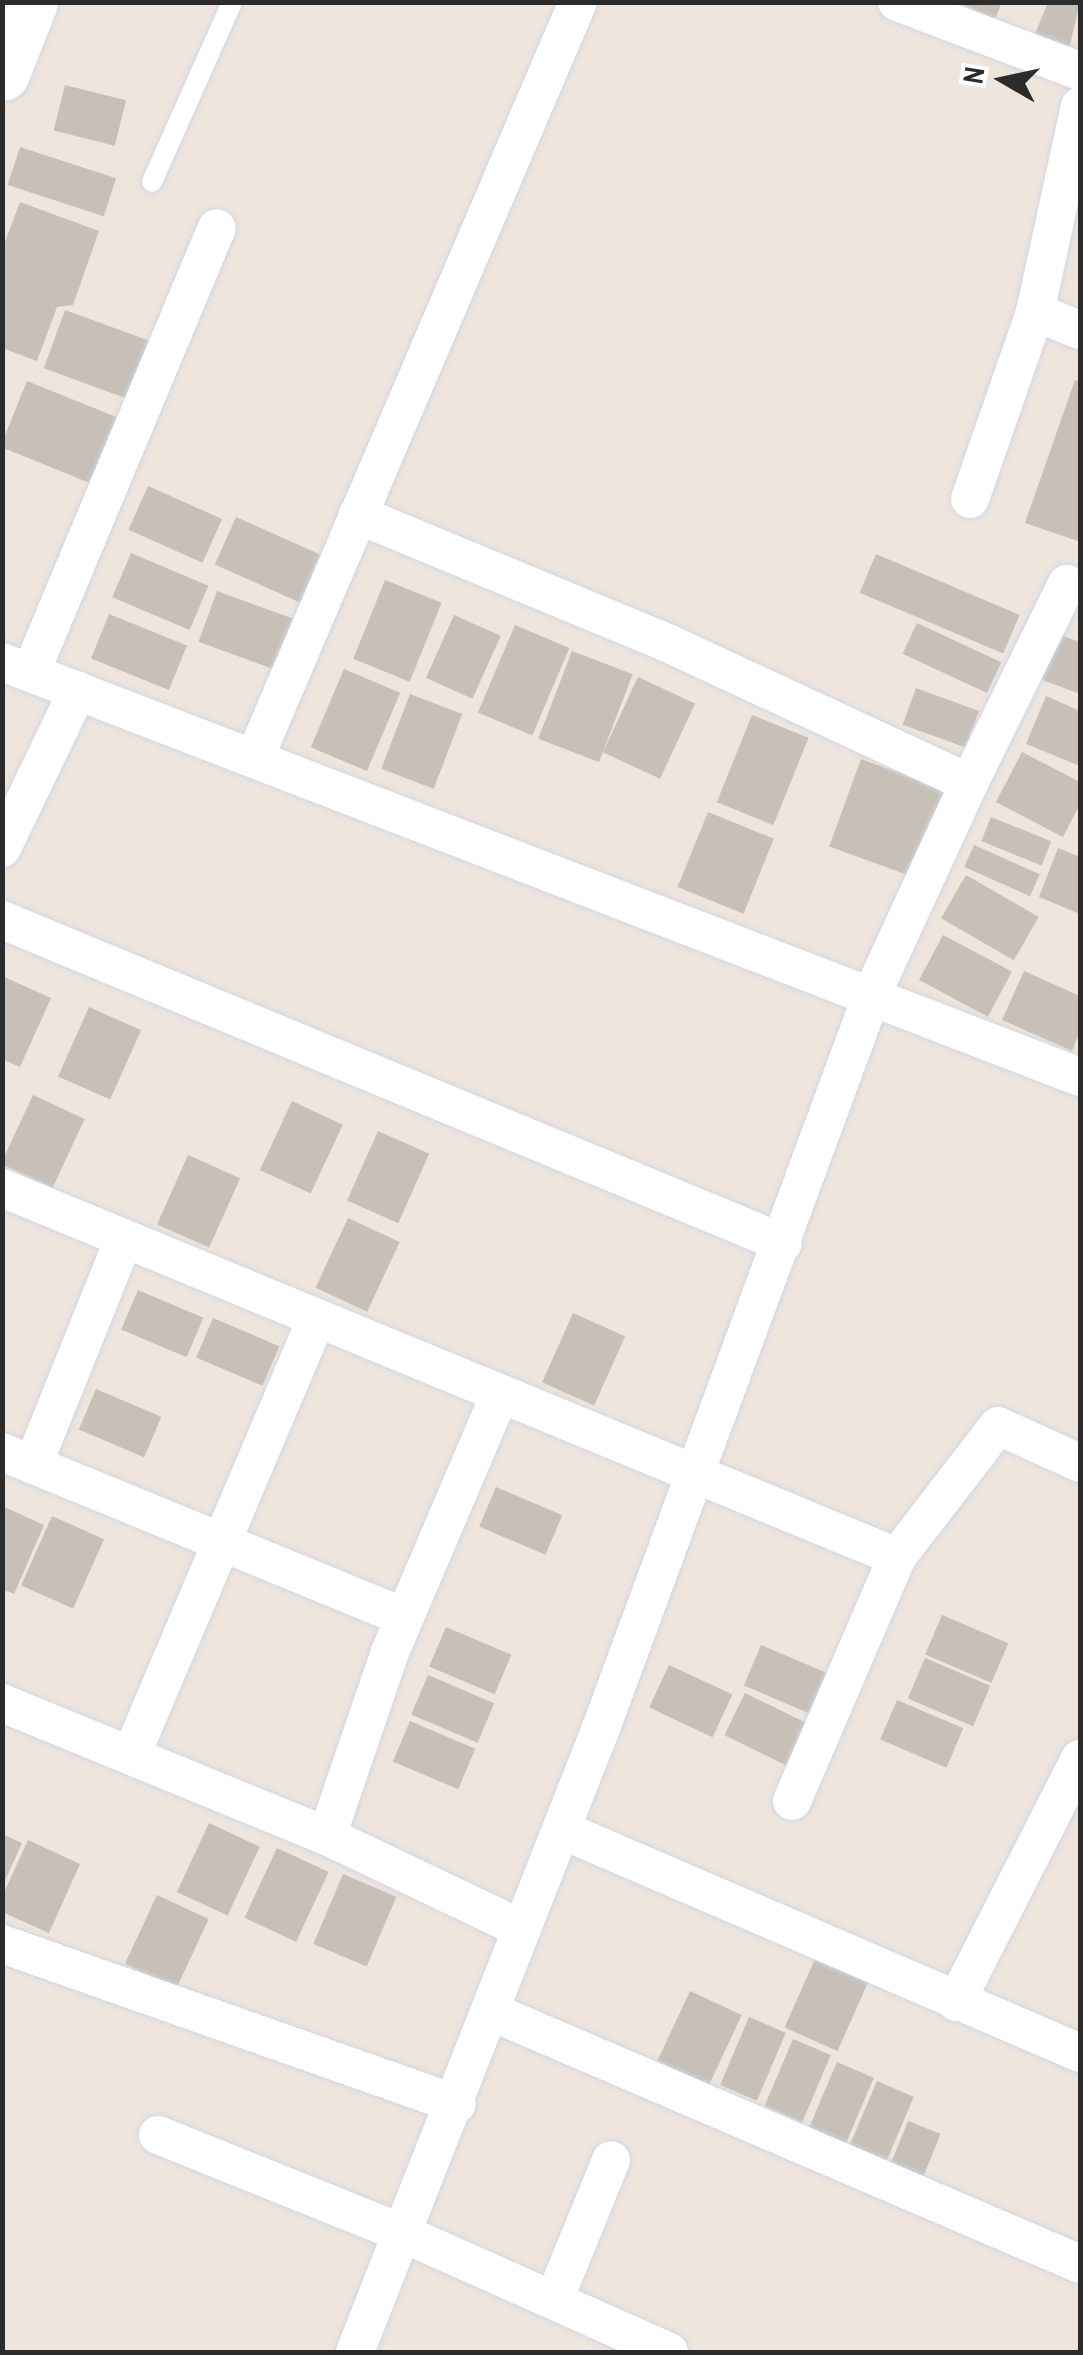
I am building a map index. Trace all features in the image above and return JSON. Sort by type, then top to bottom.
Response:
[{"type":"street","points":[[2,72],[30,2]]},
{"type":"street","points":[[255,757],[578,2]]},
{"type":"street","points":[[896,2],[1080,71]]},
{"type":"street","points":[[970,498],[1035,312],[1080,106]]},
{"type":"street","points":[[217,228],[17,667],[1080,1074]]},
{"type":"street","points":[[1035,312],[1080,330]]},
{"type":"street","points":[[358,515],[670,644],[968,783]]},
{"type":"street","points":[[356,2352],[457,2104],[696,1478],[873,992],[968,783],[1066,584]]},
{"type":"street","points":[[2,848],[78,690]]},
{"type":"street","points":[[2,920],[783,1243]]},
{"type":"street","points":[[2,1188],[897,1558]]},
{"type":"street","points":[[124,1239],[18,1459],[404,1617]]},
{"type":"street","points":[[133,1751],[316,1319]]},
{"type":"street","points":[[327,1836],[404,1617],[499,1396]]},
{"type":"street","points":[[792,1800],[897,1558],[998,1426],[1080,1462]]},
{"type":"street","points":[[2,1703],[133,1751],[327,1836],[522,1929]]},
{"type":"street","points":[[956,2002],[1080,1759]]},
{"type":"street","points":[[562,1830],[1080,2052]]},
{"type":"street","points":[[2,1944],[457,2104]]},
{"type":"street","points":[[492,2012],[1080,2264]]},
{"type":"street","points":[[158,2134],[404,2234],[669,2352]]},
{"type":"street","points":[[554,2300],[611,2160]]},
{"type":"lane","points":[[152,182],[232,2]]},
{"type":"building","points":[[957,2],[1002,2],[995,19]]},
{"type":"building","points":[[1048,2],[1080,2],[1069,49],[1035,34]]},
{"type":"building","points":[[65,85],[126,100],[115,146],[54,131]]},
{"type":"building","points":[[20,147],[116,178],[104,216],[8,185]]},
{"type":"building","points":[[20,202],[99,231],[73,305],[57,307],[37,361],[2,348],[2,250]]},
{"type":"building","points":[[65,310],[153,342],[132,400],[44,368]]},
{"type":"building","points":[[1075,380],[1080,382],[1078,541],[1025,523]]},
{"type":"building","points":[[27,381],[122,420],[96,485],[2,447]]},
{"type":"building","points":[[148,486],[222,519],[202,563],[128,530]]},
{"type":"building","points":[[236,517],[327,558],[306,605],[215,565]]},
{"type":"building","points":[[131,553],[208,586],[190,630],[112,597]]},
{"type":"building","points":[[876,554],[1020,615],[1003,654],[860,593]]},
{"type":"building","points":[[385,580],[442,603],[410,682],[353,659]]},
{"type":"building","points":[[217,591],[300,621],[281,672],[199,642]]},
{"type":"building","points":[[109,614],[187,645],[169,690],[91,659]]},
{"type":"building","points":[[454,615],[501,636],[473,699],[426,678]]},
{"type":"building","points":[[917,623],[1001,662],[987,693],[903,654]]},
{"type":"building","points":[[515,625],[569,648],[532,736],[478,712]]},
{"type":"building","points":[[1054,633],[1080,642],[1080,694],[1037,678]]},
{"type":"building","points":[[572,651],[633,674],[599,762],[538,739]]},
{"type":"building","points":[[344,669],[400,693],[367,771],[311,747]]},
{"type":"building","points":[[638,677],[695,704],[660,779],[603,752]]},
{"type":"building","points":[[916,688],[979,711],[966,748],[903,725]]},
{"type":"building","points":[[410,694],[462,714],[434,789],[381,769]]},
{"type":"building","points":[[1046,696],[1080,711],[1080,766],[1026,744]]},
{"type":"building","points":[[752,715],[809,738],[773,825],[717,802]]},
{"type":"building","points":[[1022,752],[1080,782],[1080,804],[1063,837],[996,802]]},
{"type":"building","points":[[861,759],[949,791],[918,879],[829,846]]},
{"type":"building","points":[[708,812],[774,839],[743,914],[678,887]]},
{"type":"building","points":[[991,817],[1051,841],[1042,865],[981,841]]},
{"type":"building","points":[[974,845],[1040,874],[1030,896],[964,867]]},
{"type":"building","points":[[1058,848],[1080,857],[1080,914],[1039,897]]},
{"type":"building","points":[[966,875],[1039,917],[1014,960],[941,918]]},
{"type":"building","points":[[943,935],[1012,972],[988,1017],[919,980]]},
{"type":"building","points":[[1024,971],[1080,996],[1080,1031],[1072,1051],[1002,1020]]},
{"type":"building","points":[[2,976],[51,998],[20,1067],[2,1059]]},
{"type":"building","points":[[89,1007],[141,1030],[110,1100],[58,1076]]},
{"type":"building","points":[[33,1095],[85,1119],[53,1188],[2,1164]]},
{"type":"building","points":[[292,1101],[343,1125],[311,1194],[260,1170]]},
{"type":"building","points":[[378,1131],[429,1154],[398,1223],[347,1200]]},
{"type":"building","points":[[188,1155],[240,1178],[209,1248],[157,1224]]},
{"type":"building","points":[[348,1218],[400,1242],[367,1312],[315,1288]]},
{"type":"building","points":[[138,1290],[203,1318],[187,1357],[121,1330]]},
{"type":"building","points":[[573,1313],[625,1336],[594,1406],[542,1382]]},
{"type":"building","points":[[213,1318],[279,1346],[262,1386],[196,1358]]},
{"type":"building","points":[[96,1389],[161,1417],[144,1457],[79,1430]]},
{"type":"building","points":[[496,1487],[562,1515],[545,1555],[479,1527]]},
{"type":"building","points":[[2,1506],[44,1525],[14,1594],[2,1589]]},
{"type":"building","points":[[52,1516],[104,1539],[73,1609],[21,1585]]},
{"type":"building","points":[[942,1615],[1008,1643],[991,1683],[925,1655]]},
{"type":"building","points":[[446,1627],[511,1655],[495,1694],[429,1667]]},
{"type":"building","points":[[761,1645],[826,1673],[809,1713],[744,1686]]},
{"type":"building","points":[[925,1658],[990,1686],[973,1726],[908,1699]]},
{"type":"building","points":[[669,1665],[732,1695],[713,1737],[649,1708]]},
{"type":"building","points":[[428,1675],[494,1703],[477,1743],[411,1715]]},
{"type":"building","points":[[745,1693],[807,1723],[786,1765],[724,1735]]},
{"type":"building","points":[[897,1700],[963,1728],[946,1768],[880,1740]]},
{"type":"building","points":[[410,1721],[475,1749],[458,1789],[393,1762]]},
{"type":"building","points":[[209,1823],[260,1847],[228,1916],[177,1892]]},
{"type":"building","points":[[2,1834],[22,1843],[2,1887]]},
{"type":"building","points":[[28,1840],[80,1864],[49,1933],[2,1912],[2,1897]]},
{"type":"building","points":[[277,1848],[329,1872],[296,1942],[244,1918]]},
{"type":"building","points":[[343,1874],[396,1897],[367,1967],[313,1944]]},
{"type":"building","points":[[157,1895],[209,1919],[177,1988],[125,1964]]},
{"type":"building","points":[[815,1959],[868,1983],[837,2051],[784,2028]]},
{"type":"building","points":[[690,1991],[742,2015],[709,2085],[657,2061]]},
{"type":"building","points":[[749,2017],[786,2033],[757,2101],[720,2085]]},
{"type":"building","points":[[793,2039],[831,2055],[802,2122],[764,2106]]},
{"type":"building","points":[[837,2062],[874,2078],[845,2146],[808,2130]]},
{"type":"building","points":[[877,2081],[914,2097],[885,2164],[848,2148]]},
{"type":"building","points":[[908,2121],[940,2134],[921,2181],[889,2168]]}]
